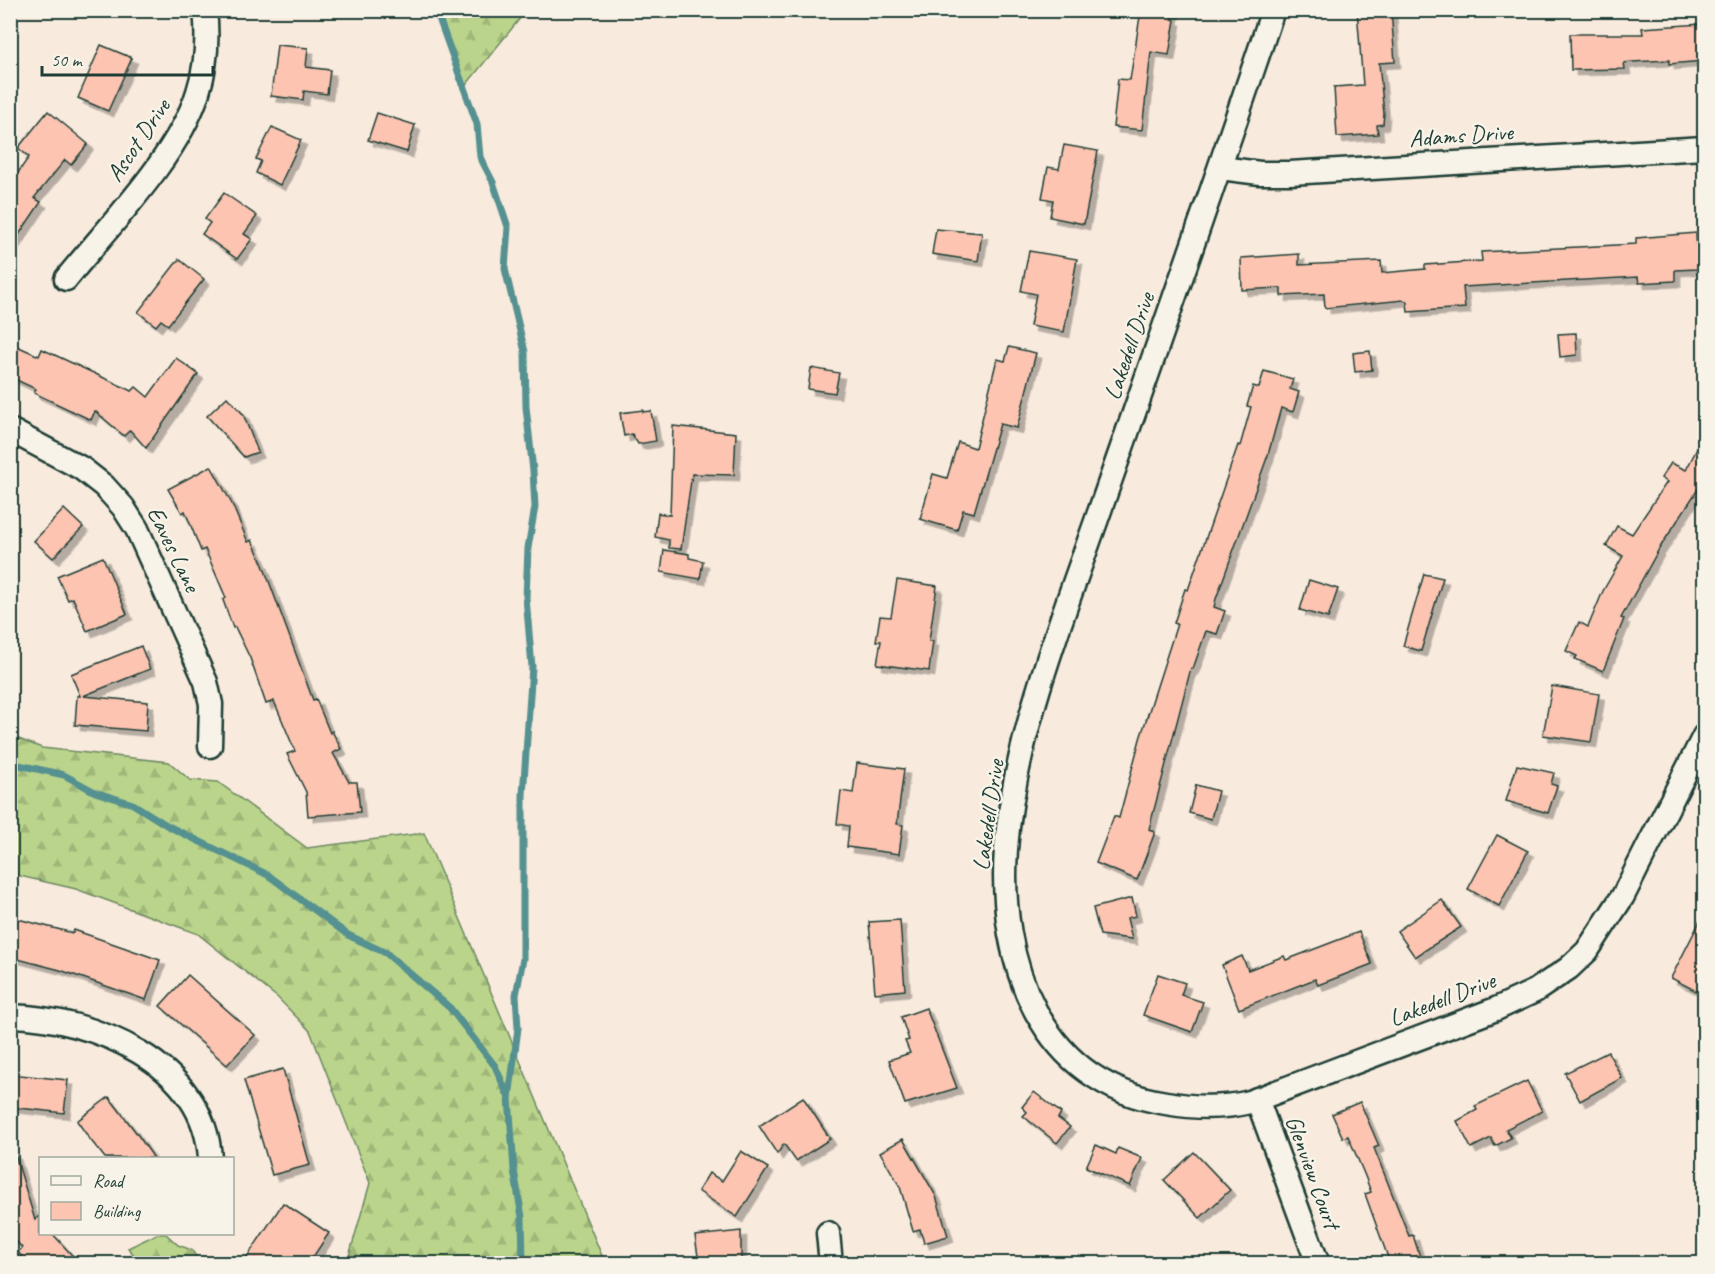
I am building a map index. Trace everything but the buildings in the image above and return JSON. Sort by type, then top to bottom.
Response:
[{"type":"street","name":"Ascot Drive","points":[[66,279],[131,200],[185,124],[198,94],[204,70],[205,10]]},
{"type":"street","name":"Lakedell Drive","points":[[1273,10],[1046,667],[1014,789],[1005,876],[1015,959],[1027,997],[1048,1034],[1085,1071],[1116,1088],[1149,1101],[1196,1108],[1228,1107],[1257,1099],[1496,1009],[1535,991],[1569,968],[1587,951],[1603,930],[1664,819],[1704,736]]},
{"type":"street","name":"Adams Drive","points":[[1220,168],[1260,173],[1290,173],[1704,148]]},
{"type":"street","name":"Eaves Lane","points":[[10,430],[81,468],[116,500],[137,529],[206,682],[212,716],[210,746]]},
{"type":"street","points":[[10,1016],[53,1019],[81,1025],[133,1048],[156,1064],[181,1088],[201,1117],[209,1138],[210,1157]]},
{"type":"street","name":"Glenview Court","points":[[1257,1099],[1318,1263]]},
{"type":"street","points":[[828,1233],[831,1263]]},
{"type":"green space","points":[[437,10],[526,11],[462,90]]},
{"type":"green space","points":[[11,736],[42,748],[169,762],[190,780],[218,782],[307,848],[424,833],[605,1263],[347,1263],[370,1183],[310,1031],[278,998],[198,934],[76,889],[11,874]]},
{"type":"green space","points":[[155,1235],[167,1235],[178,1245],[192,1250],[200,1263],[141,1263],[128,1248]]},
{"type":"waterway","points":[[436,10],[477,124],[480,157],[493,182],[508,227],[505,269],[525,352],[526,407],[533,471],[535,507],[528,548],[526,598],[532,667],[523,795],[523,959],[516,995],[518,1028],[509,1098]]},
{"type":"waterway","points":[[10,763],[64,775],[95,792],[133,804],[168,826],[268,875],[348,935],[386,953],[450,1008],[495,1066],[509,1098],[514,1170],[522,1217],[523,1264]]}]
